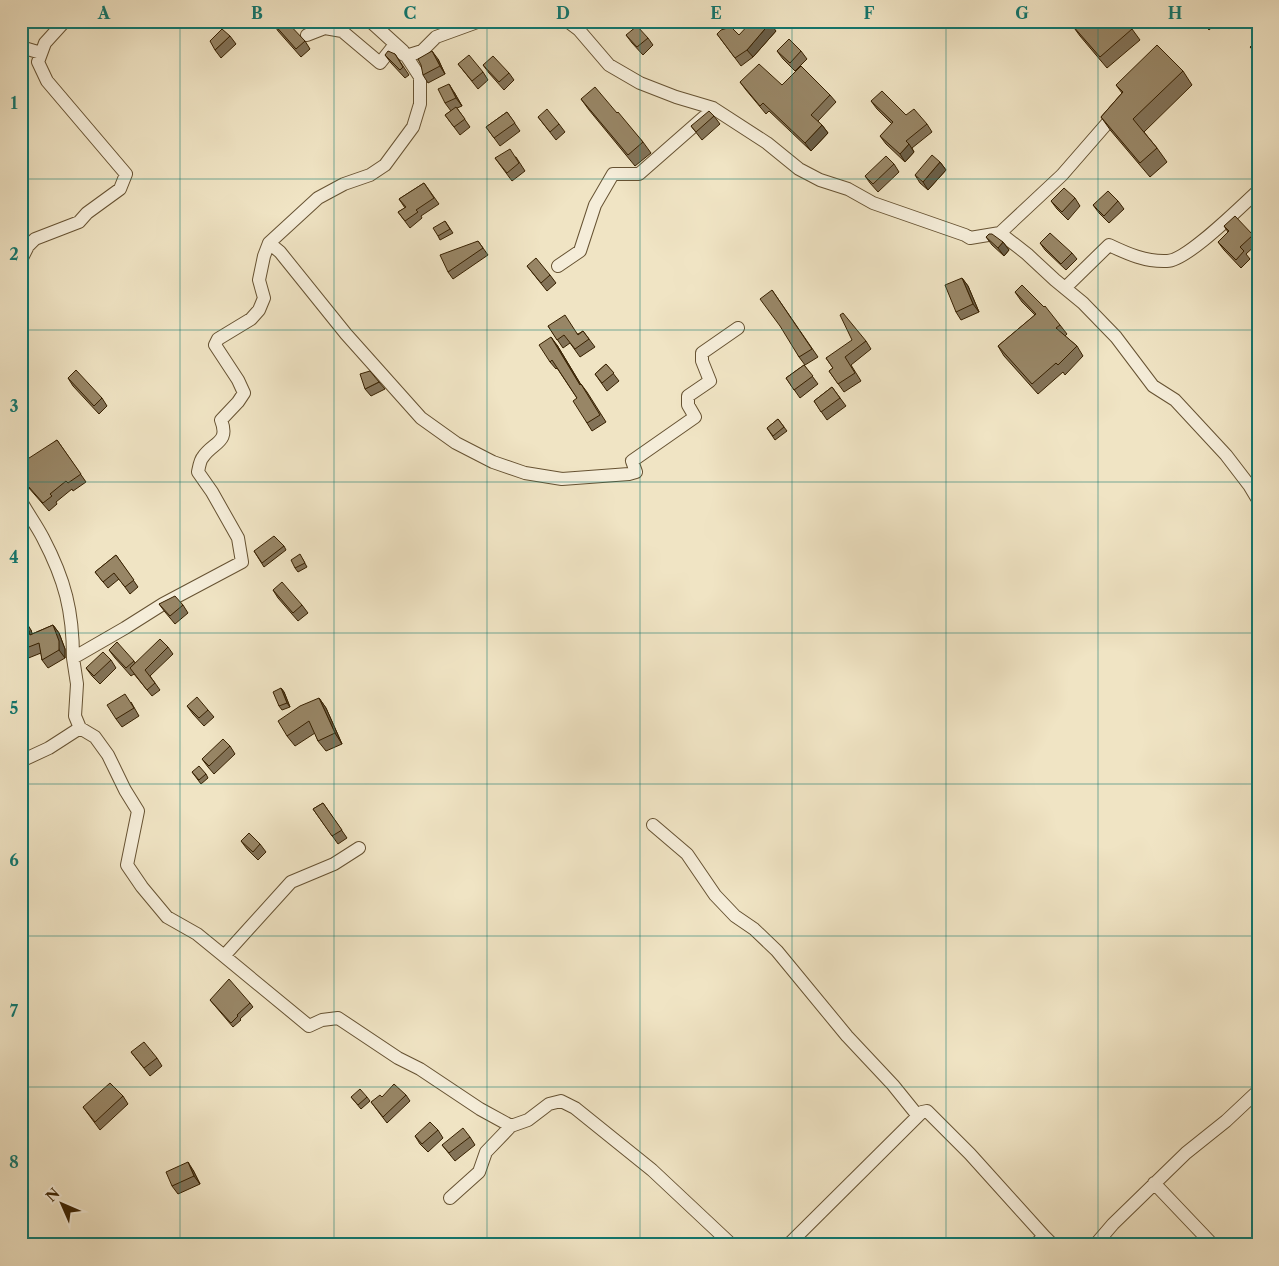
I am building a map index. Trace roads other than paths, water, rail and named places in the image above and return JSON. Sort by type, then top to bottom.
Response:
[{"type":"street","points":[[21,260],[28,246],[35,239],[79,222],[87,213],[120,189],[126,174],[47,81],[38,62],[45,43],[65,21]]},
{"type":"street","points":[[73,658],[163,604],[242,562],[238,538],[212,492],[198,472],[203,457],[221,440],[224,429],[221,420],[244,393],[238,380],[215,345],[218,339],[251,319],[259,310],[264,298],[259,280],[269,243],[318,198],[344,184],[370,175],[385,165],[413,126],[420,104],[420,77],[403,51],[370,21]]},
{"type":"street","points":[[307,35],[325,28],[342,30],[380,63],[392,48],[406,56],[422,51],[436,37],[460,30],[480,21]]},
{"type":"street","points":[[569,22],[579,30],[610,64],[640,83],[676,97],[713,108],[767,143],[799,169],[873,203],[970,238],[1000,233],[1062,175],[1120,107]]},
{"type":"street","points":[[21,47],[41,53]]},
{"type":"street","points":[[558,266],[580,250],[595,205],[613,174],[639,174],[713,108]]},
{"type":"street","points":[[1065,288],[1109,245],[1142,259],[1170,262],[1189,252],[1258,191]]},
{"type":"street","points":[[1000,233],[1083,303],[1116,337],[1153,386],[1175,400],[1226,455],[1258,500]]},
{"type":"street","points":[[269,243],[280,252],[346,334],[420,418],[456,443],[486,458],[525,473],[562,479],[621,475],[636,472],[632,461],[695,417],[688,405],[688,396],[710,381],[702,361],[702,353],[738,328]]},
{"type":"street","points":[[21,501],[43,538],[63,582],[72,621],[73,658],[77,684],[75,716],[80,728],[95,737],[108,756],[138,811],[127,865],[142,887],[167,917],[198,934],[309,1026],[322,1020],[338,1018],[398,1058],[420,1069],[511,1126]]},
{"type":"street","points":[[21,761],[48,748],[80,728]]},
{"type":"street","points":[[653,825],[687,854],[716,895],[735,916],[754,929],[777,952],[918,1116]]},
{"type":"street","points":[[224,956],[291,882],[334,864],[359,848]]},
{"type":"street","points":[[1095,1245],[1154,1183],[1258,1091]]},
{"type":"street","points":[[450,1198],[479,1172],[486,1152],[511,1126],[528,1120],[549,1104],[561,1101],[575,1108],[652,1170],[732,1245]]},
{"type":"street","points":[[788,1245],[922,1112],[927,1111],[970,1154],[1044,1242]]},
{"type":"street","points":[[1154,1183],[1213,1245]]}]
